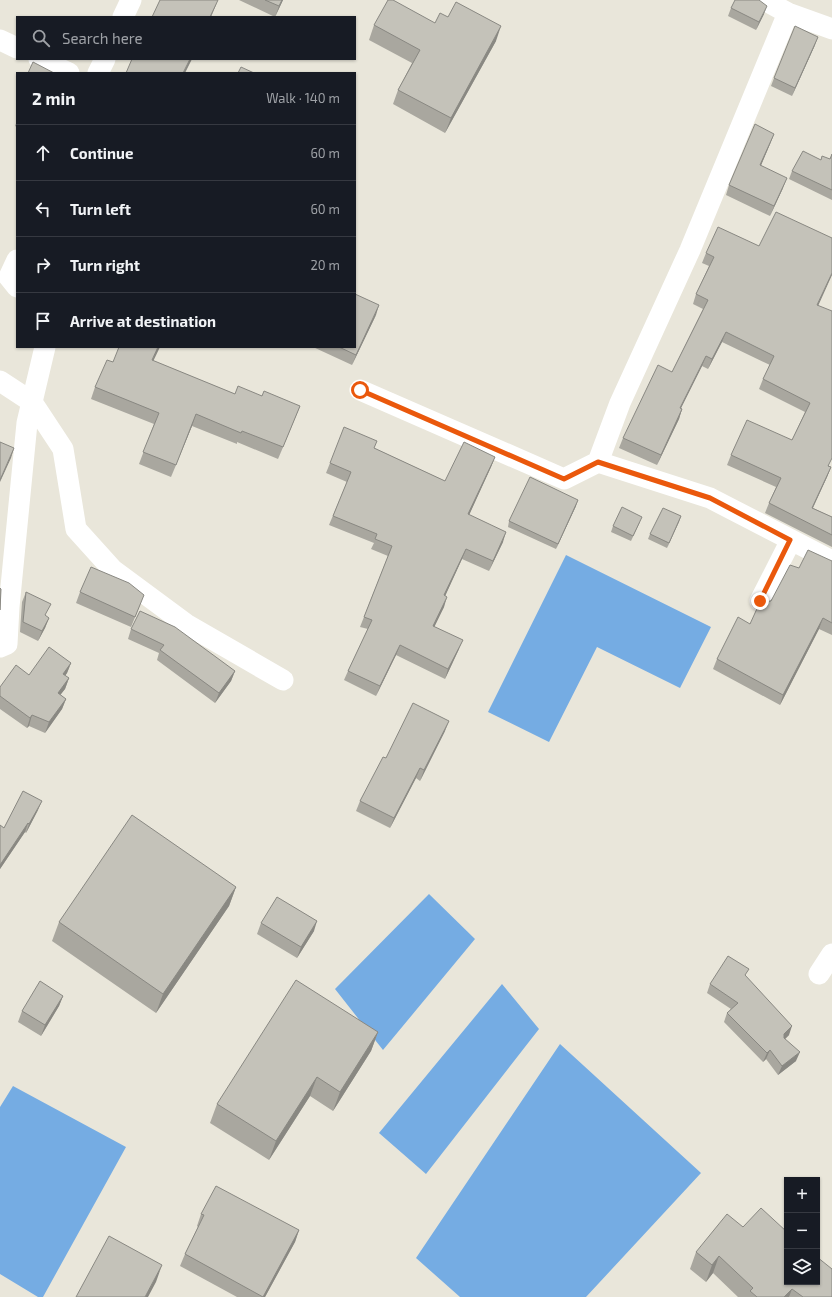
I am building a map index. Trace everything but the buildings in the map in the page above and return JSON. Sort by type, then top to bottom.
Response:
[{"type":"street","points":[[123,16],[130,0]]},
{"type":"street","points":[[764,0],[788,13],[832,29]]},
{"type":"street","points":[[360,390],[564,479],[598,462],[620,402],[690,250],[788,13]]},
{"type":"street","points":[[0,40],[16,48]]},
{"type":"street","points":[[41,60],[67,72]]},
{"type":"street","points":[[98,72],[104,60]]},
{"type":"street","points":[[16,262],[9,277],[16,286]]},
{"type":"street","points":[[0,647],[7,644],[9,607],[26,438],[32,402],[45,348]]},
{"type":"street","points":[[0,381],[32,402],[63,449],[76,529],[112,570],[186,624],[283,680]]},
{"type":"street","points":[[598,462],[710,498],[832,561]]},
{"type":"street","points":[[760,601],[790,540]]},
{"type":"street","points":[[819,974],[832,954]]},
{"type":"water","points":[[566,555],[711,627],[680,688],[597,647],[549,742],[488,712]]},
{"type":"water","points":[[429,894],[475,939],[383,1050],[335,989]]},
{"type":"water","points":[[502,984],[539,1029],[426,1174],[379,1133]]},
{"type":"water","points":[[560,1044],[701,1173],[586,1297],[460,1297],[416,1258]]},
{"type":"water","points":[[13,1086],[126,1147],[43,1297],[38,1297],[0,1274],[0,1107]]},
{"type":"route","points":[[360,390],[564,479],[598,462],[710,498],[790,540],[760,601]]}]
